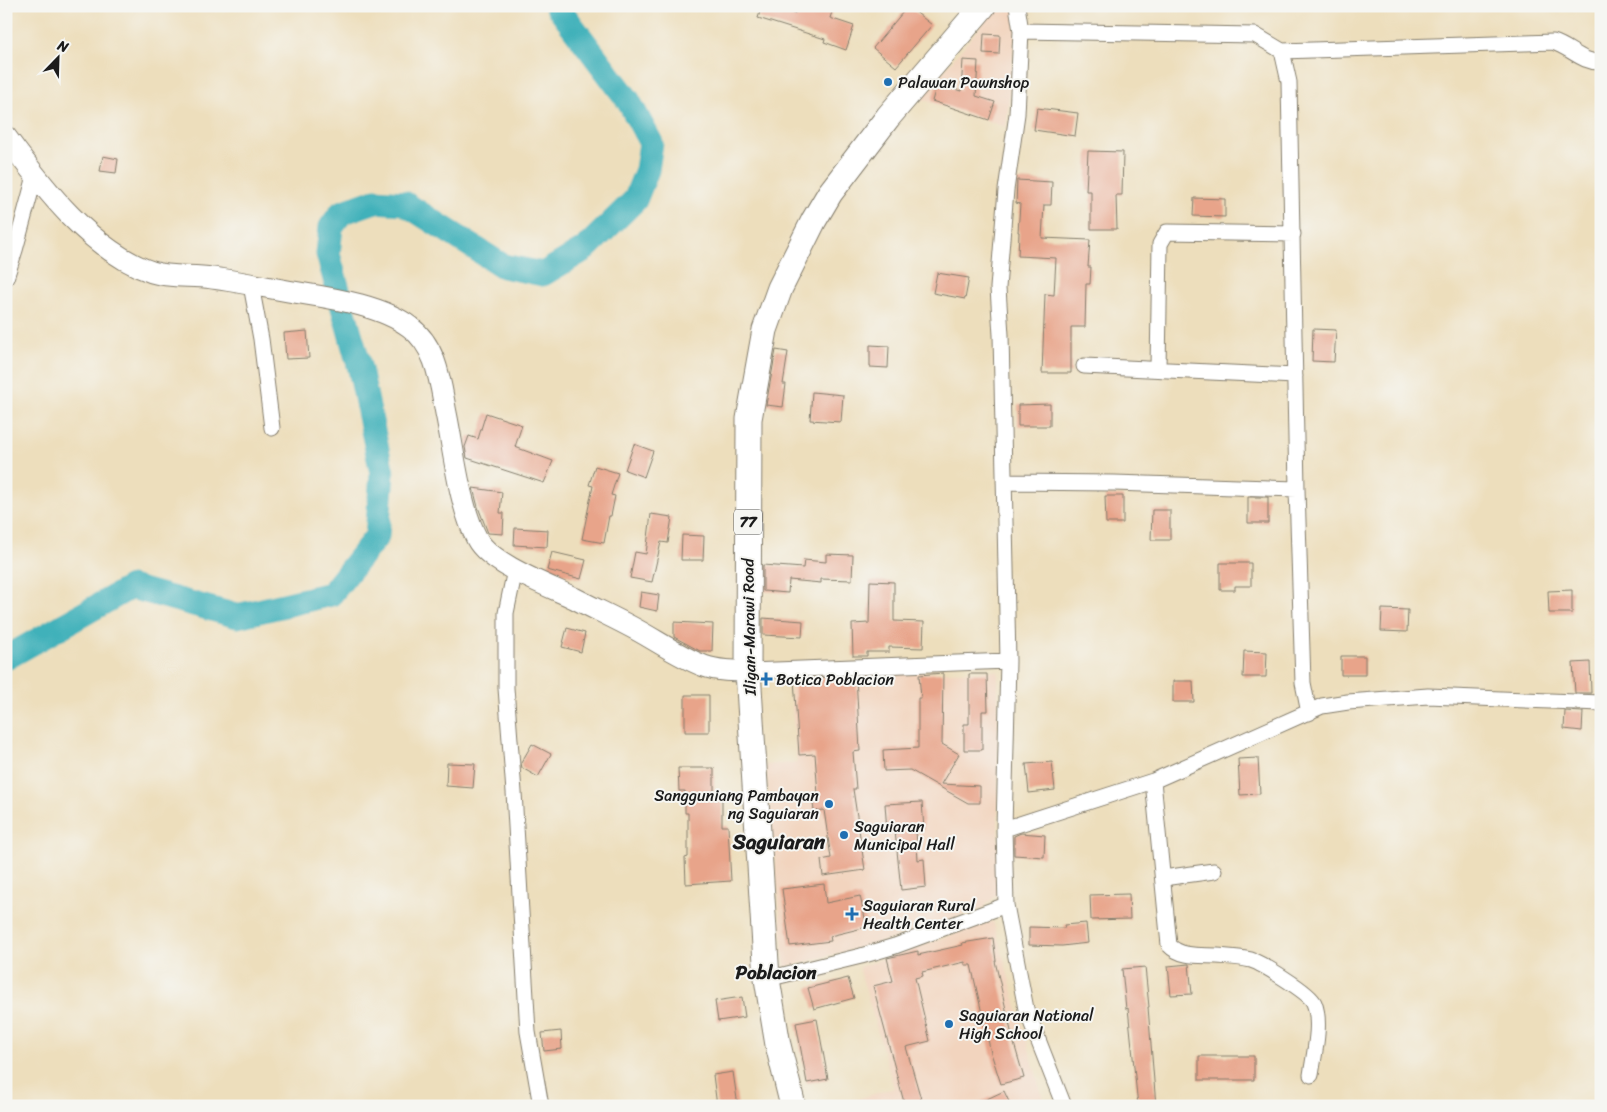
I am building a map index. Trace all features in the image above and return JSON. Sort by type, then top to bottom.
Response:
[{"type":"highway","name":"Iligan-Marawi Road","points":[[793,1106],[778,1045],[767,979],[748,671],[749,419],[765,330],[780,288],[814,220],[830,193],[888,117],[983,6]]},
{"type":"main road","points":[[6,137],[50,194],[115,255],[153,272],[210,278],[321,296],[392,316],[410,327],[424,340],[438,368],[463,502],[472,530],[483,549],[515,570],[637,630],[688,659],[706,667],[720,670],[748,671]]},
{"type":"street","points":[[1017,6],[1021,31],[1017,114],[1006,190],[998,288],[1001,335],[1008,661],[1004,829],[1006,905],[1026,1008],[1064,1106]]},
{"type":"street","points":[[1021,31],[1255,35],[1282,51],[1553,42],[1562,44],[1581,58],[1594,63],[1601,62]]},
{"type":"street","points":[[1282,51],[1289,82],[1303,683],[1309,713]]},
{"type":"street","points":[[6,278],[35,176]]},
{"type":"street","points":[[1158,369],[1160,244],[1167,232],[1293,234]]},
{"type":"street","points":[[251,285],[261,340],[272,428]]},
{"type":"street","points":[[1084,366],[1295,376]]},
{"type":"street","points":[[1004,482],[1114,483],[1297,489]]},
{"type":"street","points":[[515,570],[506,613],[506,688],[528,1032],[541,1106]]},
{"type":"street","points":[[748,671],[1008,661]]},
{"type":"street","points":[[1004,829],[1152,781],[1322,706],[1348,702],[1428,696],[1601,703]]},
{"type":"street","points":[[1152,781],[1169,945],[1174,950],[1186,954],[1235,957],[1251,960],[1265,966],[1314,1001],[1318,1023],[1311,1075]]},
{"type":"street","points":[[1162,878],[1214,870]]},
{"type":"street","points":[[767,979],[861,956],[1006,905]]},
{"type":"shaded area","points":[[997,6],[1015,6],[1017,20],[1006,127],[921,99]]},
{"type":"shaded area","points":[[998,671],[997,894],[983,908],[888,940],[785,967],[766,765],[797,763],[789,675]]},
{"type":"shaded area","name":"Saguiaran National High School","points":[[993,921],[1045,1106],[835,1106],[894,1088],[859,967]]},
{"type":"building","points":[[762,6],[774,6],[795,13],[797,6],[834,6],[830,18],[854,26],[846,50],[824,42],[825,39],[758,18]]},
{"type":"building","points":[[908,6],[932,25],[896,67],[873,48]]},
{"type":"building","points":[[984,34],[1000,35],[999,54],[983,53]]},
{"type":"building","points":[[963,60],[978,61],[976,96],[995,102],[989,120],[932,101],[937,84],[961,91]]},
{"type":"building","points":[[1037,108],[1078,113],[1075,136],[1034,130]]},
{"type":"building","points":[[1088,151],[1123,152],[1122,195],[1116,195],[1117,229],[1091,229],[1091,191],[1086,191]]},
{"type":"building","points":[[103,156],[118,159],[116,173],[100,171]]},
{"type":"building","points":[[1017,180],[1052,182],[1051,205],[1044,205],[1042,238],[1090,240],[1088,267],[1091,267],[1090,284],[1086,284],[1085,327],[1071,327],[1071,373],[1042,373],[1045,294],[1054,295],[1056,258],[1018,256],[1020,204],[1016,203]]},
{"type":"building","points":[[1194,198],[1225,199],[1225,217],[1193,216]]},
{"type":"building","points":[[937,273],[969,278],[965,299],[933,293]]},
{"type":"building","points":[[1313,329],[1336,330],[1334,362],[1312,361]]},
{"type":"building","points":[[307,331],[309,358],[286,359],[284,333]]},
{"type":"building","points":[[870,345],[889,346],[888,368],[870,367]]},
{"type":"building","points":[[776,350],[788,352],[783,384],[786,384],[783,407],[766,405]]},
{"type":"building","points":[[812,392],[843,395],[841,422],[810,420]]},
{"type":"building","points":[[1050,404],[1050,426],[1018,426],[1018,405]]},
{"type":"building","points":[[486,413],[522,425],[515,447],[553,461],[544,483],[467,458],[465,447],[469,436],[478,439]]},
{"type":"building","points":[[634,444],[653,451],[644,477],[625,470]]},
{"type":"building","points":[[595,466],[618,473],[611,495],[615,496],[604,543],[582,539],[593,486],[589,485]]},
{"type":"building","points":[[473,488],[502,492],[500,513],[504,513],[503,534],[488,533]]},
{"type":"building","points":[[1105,496],[1123,496],[1123,523],[1106,523]]},
{"type":"building","points":[[1248,497],[1268,497],[1268,523],[1248,523]]},
{"type":"building","points":[[1152,510],[1170,510],[1170,540],[1151,540]]},
{"type":"building","points":[[651,514],[672,517],[668,543],[661,542],[652,582],[630,578],[635,552],[646,554]]},
{"type":"building","points":[[515,528],[548,530],[547,547],[514,545]]},
{"type":"building","points":[[682,535],[704,536],[703,560],[681,560]]},
{"type":"building","points":[[552,552],[586,560],[581,579],[547,570]]},
{"type":"building","points":[[826,554],[853,555],[852,580],[821,579],[821,583],[789,580],[788,593],[763,591],[763,565],[803,568],[804,560],[826,562]]},
{"type":"building","points":[[1220,563],[1251,563],[1251,586],[1235,586],[1235,590],[1220,590]]},
{"type":"building","points":[[870,581],[894,582],[894,621],[924,622],[923,648],[889,647],[889,652],[867,652],[867,656],[853,656],[852,624],[869,623]]},
{"type":"building","points":[[1572,590],[1572,613],[1549,613],[1548,591]]},
{"type":"building","points":[[641,592],[659,595],[657,611],[639,607]]},
{"type":"building","points":[[1382,609],[1408,610],[1407,632],[1381,631]]},
{"type":"building","points":[[763,618],[803,621],[802,637],[763,635]]},
{"type":"building","points":[[674,622],[713,624],[712,651],[700,651],[674,637]]},
{"type":"building","points":[[567,628],[585,633],[581,652],[562,647]]},
{"type":"building","points":[[1244,651],[1267,652],[1266,677],[1243,677]]},
{"type":"building","points":[[1341,656],[1365,656],[1365,675],[1341,675]]},
{"type":"building","points":[[1590,662],[1591,693],[1575,693],[1573,663]]},
{"type":"building","points":[[943,673],[942,744],[959,754],[941,784],[980,786],[980,803],[968,803],[910,770],[884,771],[883,750],[918,748],[918,698],[921,698],[919,675]]},
{"type":"building","points":[[969,674],[987,674],[988,711],[982,711],[982,750],[964,750],[964,724],[969,724]]},
{"type":"building","points":[[856,676],[860,751],[853,752],[856,789],[853,789],[865,870],[823,876],[821,860],[831,858],[824,810],[814,811],[812,796],[818,795],[815,754],[799,755],[794,679]]},
{"type":"building","points":[[1173,681],[1193,681],[1194,702],[1173,702]]},
{"type":"building","points":[[685,695],[709,695],[709,732],[685,732]]},
{"type":"building","points":[[1565,711],[1583,712],[1582,731],[1564,729]]},
{"type":"building","points":[[532,744],[551,754],[538,777],[522,768],[521,763]]},
{"type":"building","points":[[1258,758],[1260,794],[1240,795],[1238,759]]},
{"type":"building","points":[[1052,762],[1055,790],[1029,793],[1026,764]]},
{"type":"building","points":[[447,763],[475,764],[473,788],[446,786]]},
{"type":"building","points":[[678,768],[714,768],[714,796],[722,796],[722,826],[728,826],[731,881],[686,884],[685,858],[688,857],[688,813],[685,813],[685,791],[679,791]]},
{"type":"building","points":[[922,802],[924,829],[916,830],[918,860],[924,859],[926,887],[901,890],[895,831],[887,831],[885,804]]},
{"type":"building","points":[[1021,833],[1045,835],[1044,857],[1014,855],[1014,836]]},
{"type":"building","points":[[824,884],[826,903],[860,896],[867,927],[830,936],[831,941],[790,946],[782,889]]},
{"type":"building","points":[[1129,894],[1130,919],[1091,920],[1090,895]]},
{"type":"building","points":[[1086,923],[1088,943],[1062,946],[1029,945],[1029,927],[1065,928],[1064,925]]},
{"type":"building","points":[[993,938],[995,961],[1013,1040],[1024,1078],[1001,1084],[991,1053],[971,965],[965,965],[965,962],[922,972],[923,976],[915,978],[930,1041],[906,1047],[923,1106],[905,1106],[873,986],[893,981],[887,958],[918,951],[918,955],[963,945],[962,943]]},
{"type":"building","points":[[1189,964],[1192,994],[1171,995],[1168,966]]},
{"type":"building","points":[[1145,967],[1156,1106],[1138,1106],[1122,969]]},
{"type":"building","points":[[848,978],[854,998],[814,1009],[808,988]]},
{"type":"building","points":[[742,997],[745,1017],[718,1021],[715,1001]]},
{"type":"building","points":[[817,1019],[828,1079],[807,1083],[796,1023]]},
{"type":"building","points":[[561,1031],[562,1049],[544,1051],[542,1033]]},
{"type":"building","points":[[1199,1056],[1254,1056],[1254,1080],[1199,1080]]},
{"type":"building","points":[[733,1072],[738,1106],[717,1106],[713,1075]]},
{"type":"building","points":[[1004,1091],[1011,1106],[972,1106]]},
{"type":"waterway","points":[[6,658],[131,587],[237,616],[331,594],[377,536],[382,473],[360,369],[328,254],[331,227],[341,213],[375,201],[404,203],[503,266],[543,274],[585,249],[635,200],[647,170],[651,143],[628,100],[557,6]]},
{"type":"place","name":"Palawan Pawnshop","points":[[888,82]]},
{"type":"place","name":"Botica Poblacion","points":[[766,679]]},
{"type":"place","name":"Sangguniang Pambayan ng Saguiaran","points":[[829,804]]},
{"type":"place","name":"Saguiaran Municipal Hall","points":[[844,835]]},
{"type":"place","name":"Saguiaran Rural Health Center","points":[[852,914]]},
{"type":"place","name":"Saguiaran National High School","points":[[949,1024]]},
{"type":"district","name":"Saguiaran","points":[[779,842]]},
{"type":"district","name":"Poblacion","points":[[776,972]]}]
